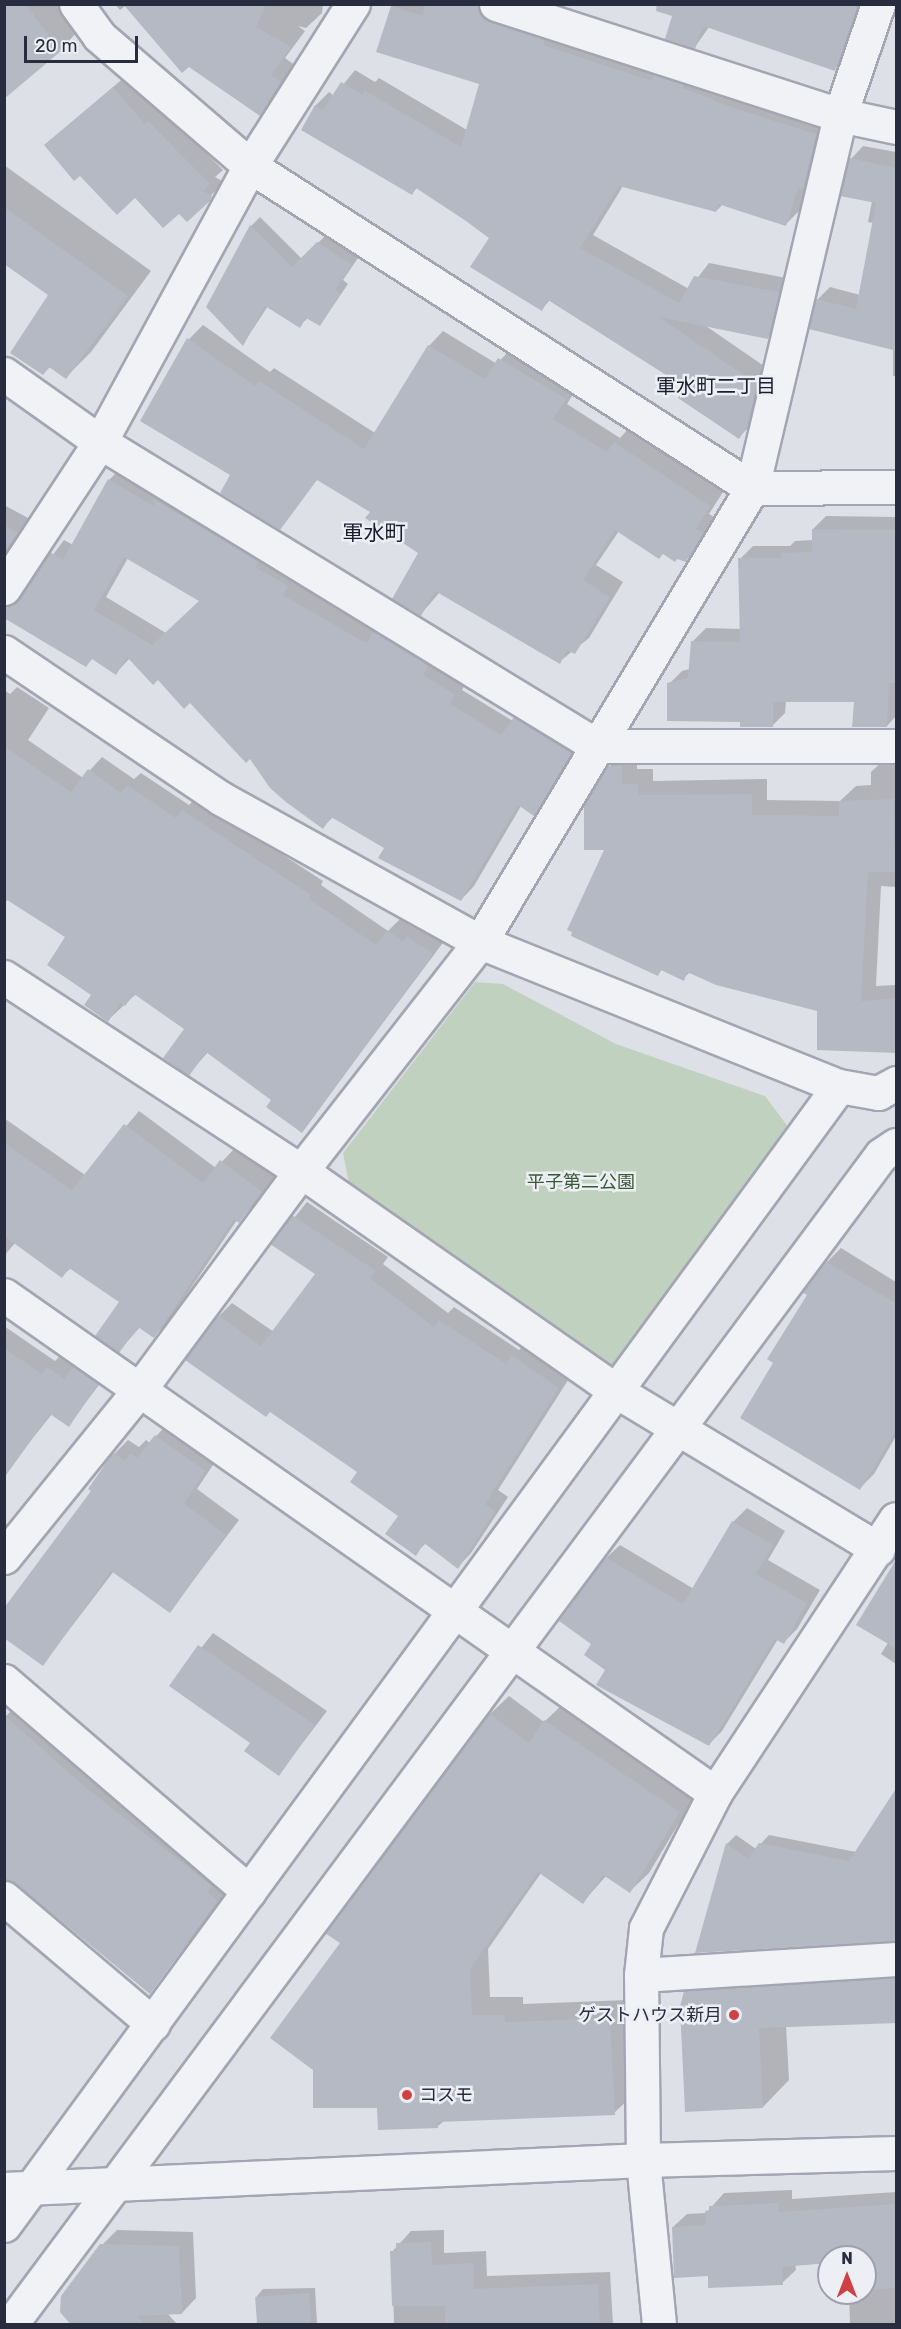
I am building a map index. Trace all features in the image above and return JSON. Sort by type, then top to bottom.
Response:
[{"type":"street","points":[[76,4],[99,36],[250,166],[752,488],[897,487]]},
{"type":"street","points":[[4,588],[100,442],[250,166],[353,4]]},
{"type":"street","points":[[496,4],[840,115],[897,127]]},
{"type":"street","points":[[4,1557],[139,1390],[301,1171],[480,942],[752,488],[840,115],[878,4]]},
{"type":"street","points":[[4,374],[100,442],[597,746],[897,746]]},
{"type":"street","points":[[4,652],[222,799],[480,942],[839,1086],[878,1093],[897,1083]]},
{"type":"street","points":[[4,977],[301,1171],[616,1391],[878,1549]]},
{"type":"street","points":[[4,2225],[19,2188],[153,2024],[839,1086]]},
{"type":"street","points":[[24,2319],[113,2184],[881,1155],[897,1145]]},
{"type":"street","points":[[4,1295],[456,1609],[715,1793]]},
{"type":"street","points":[[659,2325],[643,2160],[641,1975],[646,1928],[715,1793],[897,1519]]},
{"type":"street","points":[[4,1681],[249,1892]]},
{"type":"street","points":[[4,1898],[153,2024]]},
{"type":"street","points":[[641,1975],[897,1959]]},
{"type":"street","points":[[19,2188],[643,2160],[897,2153]]},
{"type":"green space","name":"平子第二公園","points":[[475,982],[503,984],[616,1044],[765,1096],[789,1128],[628,1365],[597,1365],[351,1194],[343,1153]]},
{"type":"building","points":[[4,4],[25,4],[61,51],[4,99]]},
{"type":"building","points":[[123,4],[266,4],[256,27],[291,47],[271,75],[281,82],[260,116],[189,67],[182,73]]},
{"type":"building","points":[[425,4],[478,4],[482,16],[490,22],[545,39],[543,45],[652,81],[654,75],[684,84],[683,88],[734,108],[816,134],[803,189],[798,188],[786,226],[718,204],[716,212],[619,186],[580,248],[679,303],[694,276],[779,292],[768,339],[659,317],[757,384],[747,427],[739,439],[678,398],[685,387],[548,300],[542,311],[470,267],[489,238],[466,221],[416,188],[412,195],[301,130],[315,105],[323,110],[341,82],[363,95],[364,90],[461,147],[479,84],[376,52],[391,6],[423,16]]},
{"type":"building","points":[[657,4],[858,4],[835,71],[703,26],[695,49],[665,39],[672,16],[656,11]]},
{"type":"building","points":[[113,87],[145,124],[148,121],[210,184],[203,191],[212,196],[210,201],[187,222],[179,214],[163,228],[135,198],[117,215],[80,176],[74,181],[44,145]]},
{"type":"building","points":[[849,158],[897,168],[897,351],[809,329],[816,299],[856,309],[876,203],[840,196]]},
{"type":"building","points":[[4,207],[128,296],[66,379],[49,367],[43,375],[10,353],[48,295],[4,264]]},
{"type":"building","points":[[250,225],[292,267],[317,242],[352,265],[335,290],[341,293],[320,326],[306,318],[300,328],[265,306],[243,346],[206,307]]},
{"type":"building","points":[[187,338],[255,386],[259,381],[364,449],[428,345],[485,379],[498,358],[566,399],[553,419],[607,452],[614,442],[710,506],[696,529],[703,533],[686,562],[677,559],[675,562],[663,554],[659,559],[615,530],[583,580],[610,597],[575,654],[567,650],[560,664],[435,591],[421,616],[392,599],[418,553],[365,518],[370,512],[317,480],[280,530],[220,493],[230,475],[140,421]]},
{"type":"building","points":[[108,479],[155,507],[153,499],[259,561],[255,567],[288,586],[283,595],[362,641],[367,643],[374,631],[403,649],[428,666],[423,675],[455,695],[450,704],[501,735],[514,717],[572,752],[534,816],[518,805],[461,901],[378,858],[384,848],[331,817],[323,829],[286,802],[270,788],[250,759],[246,763],[190,703],[184,709],[158,680],[153,685],[127,657],[116,675],[92,659],[86,667],[4,618],[4,606],[20,598],[50,552],[63,560]],"holes":[[[124,557],[199,601],[152,645],[94,610]]]},
{"type":"building","points":[[4,525],[18,533],[4,553]]},
{"type":"building","points":[[812,529],[897,530],[897,683],[889,683],[887,727],[852,727],[854,702],[773,702],[773,727],[740,727],[740,722],[667,721],[667,683],[688,678],[691,641],[740,642],[738,558],[781,558],[781,553],[812,552]]},
{"type":"building","points":[[4,746],[71,792],[88,769],[121,793],[127,785],[176,818],[182,810],[311,895],[309,899],[376,945],[387,930],[403,942],[407,936],[433,954],[302,1133],[266,1107],[271,1100],[206,1052],[189,1076],[163,1058],[184,1029],[134,994],[125,1006],[120,1003],[108,1022],[84,1005],[91,995],[47,965],[65,937],[4,898]]},
{"type":"building","points":[[607,766],[622,766],[622,784],[638,784],[638,795],[752,794],[752,815],[839,816],[839,801],[894,799],[895,872],[868,872],[861,1001],[897,998],[897,1053],[817,1050],[817,1011],[716,985],[687,972],[684,981],[661,970],[658,976],[571,936],[572,932],[567,930],[604,850],[584,850],[584,804]]},
{"type":"building","points":[[124,1124],[203,1183],[220,1160],[262,1192],[239,1223],[234,1219],[154,1338],[138,1327],[119,1353],[95,1336],[119,1302],[69,1268],[62,1278],[4,1236],[4,1143],[72,1190]]},
{"type":"building","points":[[292,1215],[376,1271],[370,1278],[434,1327],[439,1320],[506,1364],[511,1355],[559,1388],[485,1504],[495,1511],[458,1569],[424,1543],[416,1556],[385,1534],[398,1516],[350,1482],[357,1472],[270,1412],[266,1417],[185,1360],[218,1315],[261,1346],[315,1274],[270,1244]]},
{"type":"building","points":[[825,1261],[897,1304],[897,1429],[860,1490],[740,1418],[773,1363],[767,1359],[807,1295],[802,1292]]},
{"type":"building","points":[[4,1348],[42,1374],[47,1367],[64,1379],[73,1366],[98,1384],[69,1427],[50,1414],[4,1478]]},
{"type":"building","points":[[155,1435],[205,1471],[184,1504],[226,1535],[170,1613],[111,1571],[43,1666],[4,1638],[4,1608],[91,1491],[88,1489],[113,1453],[125,1461],[130,1453],[137,1458]]},
{"type":"building","points":[[732,1521],[773,1545],[756,1574],[807,1603],[784,1644],[775,1639],[709,1746],[596,1685],[605,1670],[584,1655],[591,1644],[559,1621],[605,1557],[683,1604]]},
{"type":"building","points":[[897,1558],[897,1649],[856,1625]]},
{"type":"building","points":[[198,1645],[315,1725],[279,1776],[244,1751],[250,1743],[169,1686]]},
{"type":"building","points":[[489,1713],[529,1743],[544,1720],[680,1812],[630,1893],[603,1875],[583,1904],[538,1872],[470,1969],[472,2015],[505,2015],[505,2022],[610,2018],[615,2115],[438,2122],[438,2128],[378,2130],[377,2108],[313,2108],[313,2070],[270,2038],[340,1943],[325,1933]]},
{"type":"building","points":[[4,1715],[85,1787],[212,1886],[207,1892],[218,1901],[150,1994],[16,1884],[4,1878]]},
{"type":"building","points":[[897,1787],[897,1941],[695,1953],[726,1843],[748,1859],[759,1843],[849,1861]]},
{"type":"building","points":[[897,1978],[897,2023],[759,2028],[763,2108],[685,2112],[680,2007],[684,1991]]},
{"type":"building","points":[[779,2203],[779,2212],[897,2204],[897,2288],[877,2289],[877,2245],[817,2245],[817,2264],[782,2267],[783,2285],[708,2288],[708,2276],[674,2278],[672,2227],[706,2225],[705,2211],[709,2210],[709,2206]]},
{"type":"building","points":[[431,2242],[432,2265],[474,2263],[474,2289],[598,2284],[600,2325],[445,2325],[445,2306],[392,2306],[390,2251],[396,2251],[396,2243]]},
{"type":"building","points":[[100,2244],[179,2246],[182,2314],[137,2316],[145,2325],[71,2325],[60,2312],[61,2296]]},
{"type":"building","points":[[309,2293],[311,2324],[257,2324],[255,2297]]},
{"type":"place","name":"ゲストハウス新月","points":[[734,2015]]},
{"type":"place","name":"コスモ","points":[[407,2095]]},
{"type":"district","name":"軍水町二丁目","points":[[716,386]]},
{"type":"district","name":"軍水町","points":[[374,533]]}]
